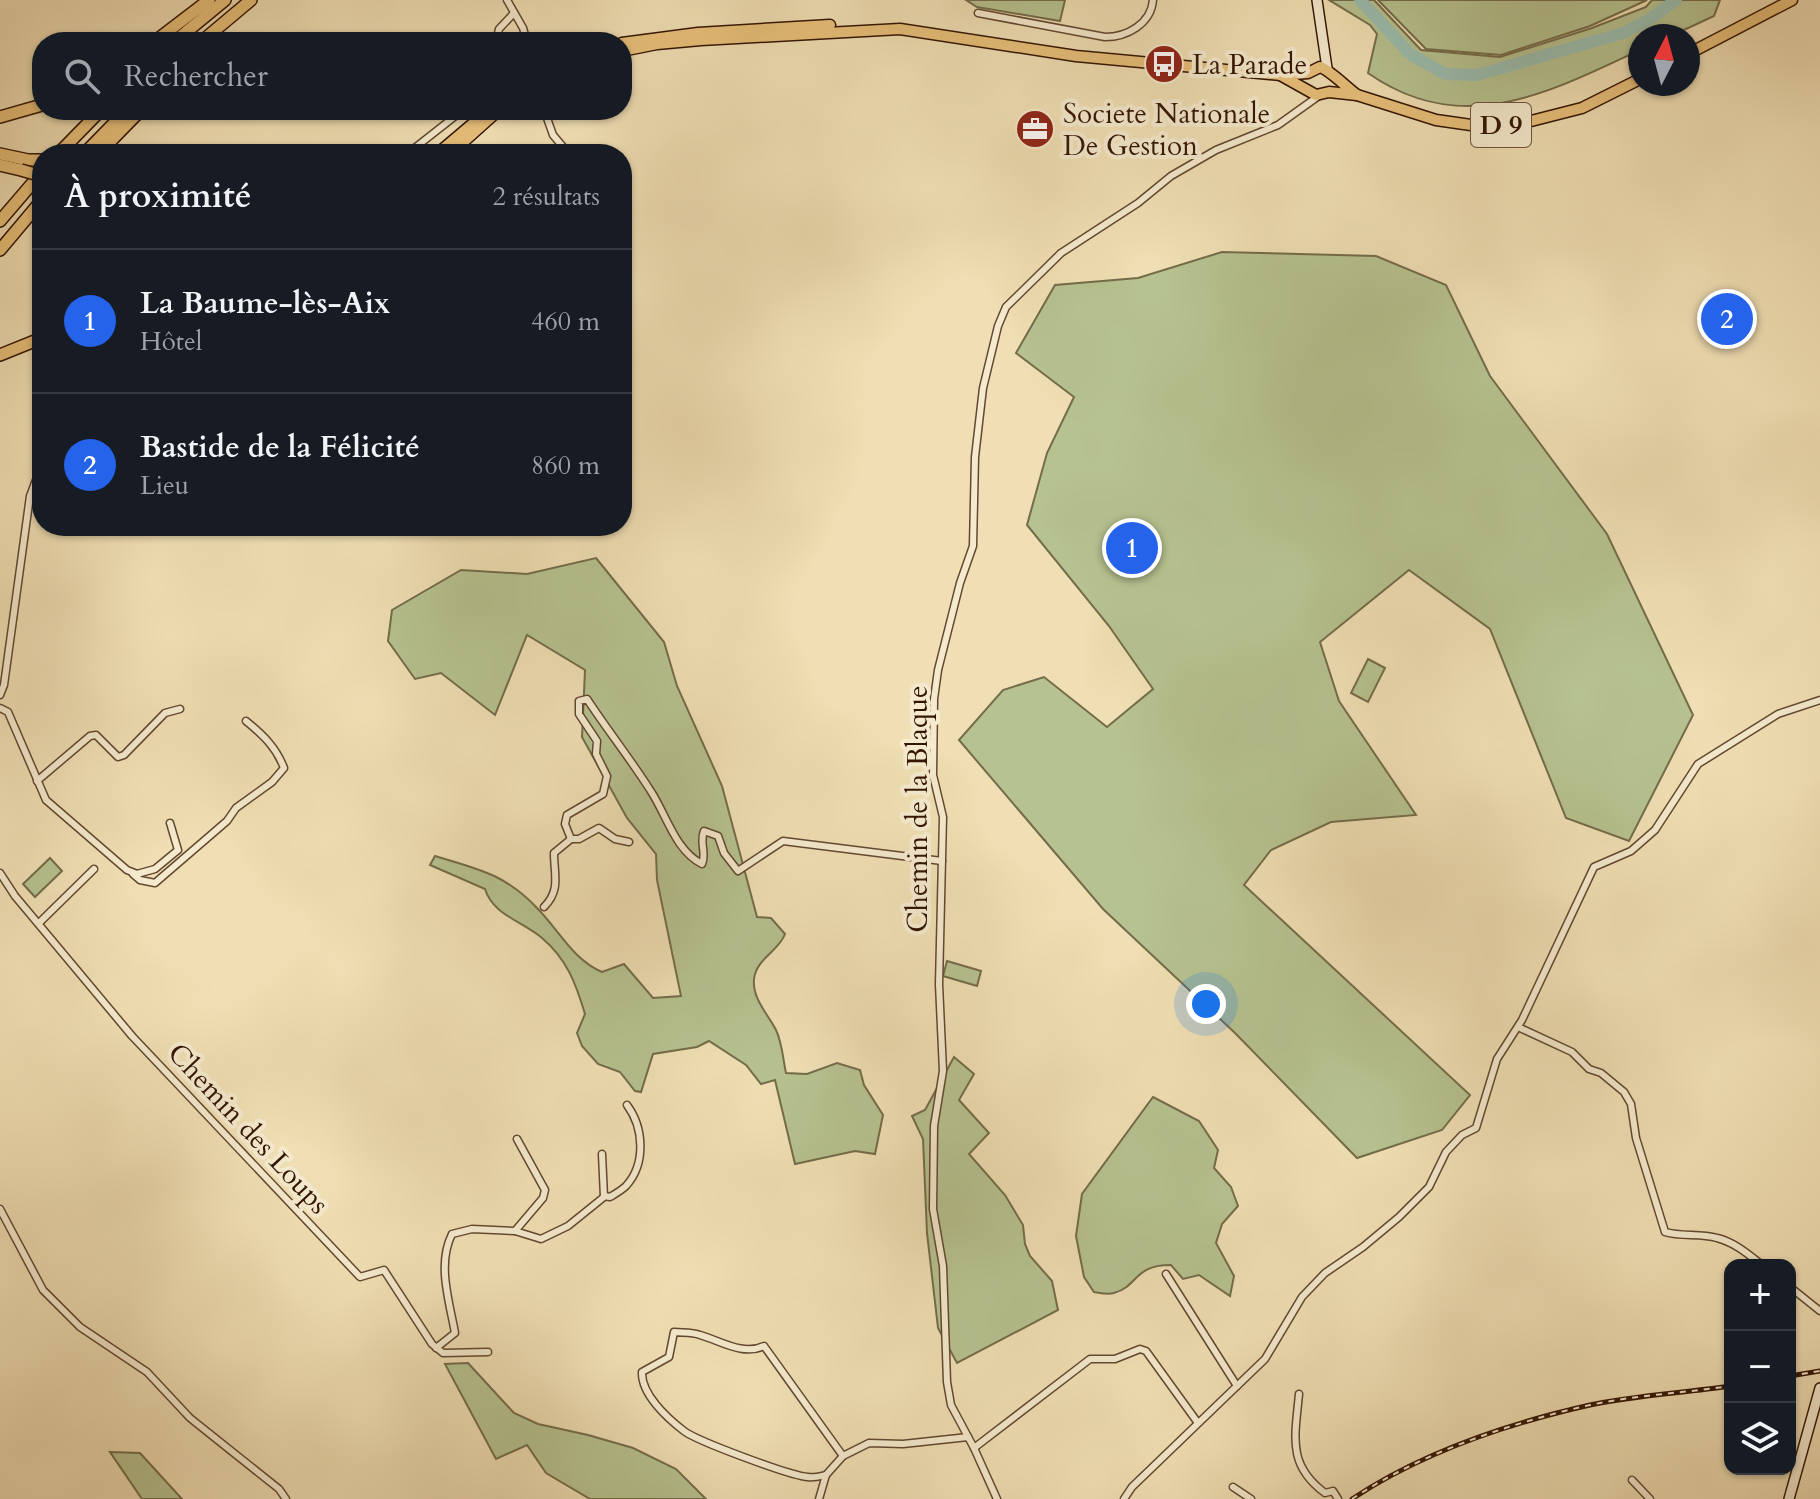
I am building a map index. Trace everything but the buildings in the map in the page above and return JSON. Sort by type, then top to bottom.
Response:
[{"type":"highway","points":[[167,32],[209,0]]},
{"type":"highway","points":[[186,32],[225,0]]},
{"type":"highway","points":[[213,32],[251,0]]},
{"type":"highway","points":[[222,32],[258,0]]},
{"type":"highway","points":[[0,117],[32,108]]},
{"type":"highway","points":[[68,144],[91,120]]},
{"type":"highway","points":[[94,144],[117,120]]},
{"type":"highway","points":[[108,144],[131,120]]},
{"type":"highway","points":[[0,151],[31,161]]},
{"type":"highway","points":[[0,163],[31,161]]},
{"type":"highway","points":[[0,221],[32,184]]},
{"type":"highway","points":[[0,250],[32,212]]},
{"type":"highway","points":[[0,355],[32,342]]},
{"type":"main road","points":[[1281,75],[1308,89],[1324,93],[1333,85],[1317,0]]},
{"type":"main road","points":[[1700,48],[1792,0]]},
{"type":"main road","points":[[632,42],[698,33],[867,22],[920,25],[970,34],[994,42]]},
{"type":"main road","points":[[632,49],[686,41],[900,29],[1076,56],[1281,75],[1311,70],[1330,73]]},
{"type":"main road","points":[[1308,89],[1305,78],[1324,38]]},
{"type":"main road","name":"D 9","points":[[1330,73],[1357,95]]},
{"type":"main road","name":"D 9","points":[[1324,93],[1357,95],[1436,120],[1502,125],[1582,108],[1628,85]]},
{"type":"main road","points":[[449,144],[477,120]]},
{"type":"main road","points":[[461,144],[488,120]]},
{"type":"main road","points":[[1789,1499],[1820,1388]]},
{"type":"street","points":[[507,0],[523,32]]},
{"type":"street","points":[[978,13],[1117,37],[1142,24],[1150,15],[1153,0]]},
{"type":"street","points":[[498,32],[514,13]]},
{"type":"street","points":[[1304,104],[1308,89]]},
{"type":"street","name":"Chemin de la Blaque","points":[[997,1499],[951,1405],[947,1382],[943,1266],[933,1209],[934,1126],[943,1071],[939,984],[943,817],[933,775],[934,699],[938,670],[960,583],[973,546],[975,457],[983,388],[998,326],[1006,307],[1061,253],[1138,203],[1171,176],[1216,150],[1278,125],[1324,93]]},
{"type":"street","points":[[420,144],[450,120]]},
{"type":"street","points":[[549,120],[553,135],[561,144]]},
{"type":"street","points":[[0,695],[4,685],[32,491]]},
{"type":"street","points":[[571,839],[565,824],[567,815],[603,794],[607,776],[596,754],[597,741],[579,714],[579,701],[587,699],[652,794],[691,859],[702,864],[705,858],[701,840],[704,831],[718,836],[724,853],[738,871],[783,841],[942,861]]},
{"type":"street","points":[[1124,1499],[1132,1487],[1265,1359],[1302,1297],[1325,1273],[1399,1217],[1429,1187],[1446,1152],[1462,1135],[1476,1128],[1497,1059],[1518,1027],[1594,867],[1631,851],[1655,830],[1698,764],[1778,714],[1820,700]]},
{"type":"street","points":[[0,708],[8,712],[46,800],[140,880],[155,883],[227,821],[236,808],[272,782],[284,768],[271,744],[246,721]]},
{"type":"street","points":[[37,781],[90,736],[96,735],[113,755],[124,755],[165,713],[180,709]]},
{"type":"street","points":[[131,872],[137,874],[155,869],[178,850],[170,823]]},
{"type":"street","points":[[544,907],[554,898],[558,883],[554,853],[571,839],[579,839],[599,828],[615,839],[629,842]]},
{"type":"street","points":[[39,923],[94,869]]},
{"type":"street","name":"Chemin des Loups","points":[[0,873],[132,1036],[360,1277],[384,1270],[436,1348]]},
{"type":"street","points":[[1518,1027],[1572,1052],[1589,1069],[1601,1073],[1624,1092],[1631,1104],[1636,1138],[1665,1232],[1715,1237],[1733,1244],[1754,1259]]},
{"type":"street","points":[[488,1352],[443,1353],[436,1348],[455,1333],[444,1250],[452,1234],[472,1229],[515,1231],[541,1239],[568,1226],[604,1196],[610,1197],[626,1186],[637,1166],[641,1140],[633,1113],[627,1105]]},
{"type":"street","points":[[515,1231],[543,1198],[545,1190],[517,1139]]},
{"type":"street","points":[[602,1154],[604,1196]]},
{"type":"street","points":[[0,1209],[43,1290],[80,1327],[147,1372],[190,1418],[279,1489],[286,1499]]},
{"type":"street","points":[[1166,1274],[1237,1386]]},
{"type":"street","points":[[1796,1292],[1820,1311]]},
{"type":"street","points":[[826,1475],[808,1477],[783,1472],[686,1433],[651,1398],[642,1383],[642,1372],[669,1357],[674,1332],[696,1333],[754,1351],[764,1346],[843,1456]]},
{"type":"street","points":[[974,1448],[1090,1359],[1115,1359],[1140,1349],[1146,1351],[1198,1423]]},
{"type":"street","points":[[1299,1394],[1296,1449],[1302,1470],[1323,1496],[1333,1491],[1337,1498]]},
{"type":"street","points":[[819,1499],[826,1475],[843,1456],[869,1443],[903,1444],[968,1437]]},
{"type":"street","points":[[1632,1480],[1650,1499]]},
{"type":"street","points":[[1233,1487],[1251,1499]]},
{"type":"green space","points":[[966,0],[1065,0],[1060,21],[977,7]]},
{"type":"green space","points":[[1329,0],[1374,0],[1421,50],[1500,57],[1592,28],[1646,7],[1652,0],[1720,0],[1714,16],[1697,24],[1628,24],[1628,55],[1572,81],[1538,94],[1471,106],[1437,103],[1403,93],[1368,73],[1377,34],[1370,25]]},
{"type":"green space","points":[[1378,0],[1647,0],[1590,26],[1501,55],[1426,49]]},
{"type":"green space","points":[[1222,252],[1376,256],[1446,285],[1490,376],[1607,534],[1693,715],[1629,841],[1566,818],[1490,629],[1409,570],[1320,642],[1339,701],[1416,815],[1331,822],[1271,850],[1244,885],[1470,1095],[1442,1130],[1357,1158],[1235,1033],[1103,909],[959,740],[1003,690],[1044,677],[1107,727],[1153,689],[1109,626],[1027,525],[1047,453],[1074,397],[1016,353],[1055,285],[1138,278]]},
{"type":"green space","points":[[596,558],[664,642],[677,686],[722,786],[757,917],[771,918],[785,934],[759,966],[754,986],[758,1000],[778,1035],[786,1073],[807,1074],[837,1063],[860,1070],[864,1085],[883,1115],[875,1154],[855,1151],[795,1164],[775,1080],[761,1084],[746,1065],[709,1041],[697,1047],[653,1054],[641,1092],[635,1091],[620,1072],[598,1064],[582,1046],[577,1033],[585,1014],[582,1003],[570,973],[551,946],[494,905],[485,889],[430,865],[435,856],[502,880],[525,897],[574,952],[592,967],[602,972],[624,964],[653,998],[681,996],[657,880],[656,854],[627,818],[582,737],[585,670],[527,635],[495,715],[441,673],[415,679],[388,641],[392,610],[461,570],[527,574]]},
{"type":"green space","points":[[1368,659],[1385,668],[1368,702],[1351,693]]},
{"type":"green space","points":[[50,858],[62,871],[35,897],[23,884]]},
{"type":"green space","points":[[947,961],[981,971],[977,986],[943,976]]},
{"type":"green space","points":[[954,1057],[974,1074],[959,1100],[989,1133],[969,1154],[1005,1195],[1023,1225],[1030,1256],[1052,1281],[1058,1310],[957,1363],[938,1328],[927,1233],[923,1139],[912,1116],[925,1110]]},
{"type":"green space","points":[[1153,1097],[1199,1121],[1218,1150],[1214,1168],[1231,1187],[1238,1206],[1222,1224],[1216,1243],[1234,1276],[1230,1296],[1199,1275],[1183,1279],[1171,1265],[1150,1268],[1128,1286],[1112,1294],[1094,1292],[1084,1277],[1076,1236],[1082,1194]]},
{"type":"green space","points":[[468,1363],[514,1413],[538,1424],[633,1448],[676,1469],[706,1499],[590,1499],[546,1473],[527,1445],[496,1459],[445,1364]]},
{"type":"green space","points":[[110,1452],[140,1453],[182,1499],[142,1499]]},
{"type":"waterway","points":[[1360,0],[1410,54],[1445,74],[1477,75],[1623,33],[1676,0]]},
{"type":"railway","points":[[1796,1375],[1820,1371]]},
{"type":"railway","points":[[1352,1499],[1407,1467],[1529,1421],[1607,1402],[1724,1387]]},
{"type":"place","name":"La Parade","points":[[1164,64]]},
{"type":"place","name":"Societe Nationale De Gestion","points":[[1035,129]]},
{"type":"place","name":"Bastide de la Félicité","points":[[1727,319]]},
{"type":"place","name":"La Baume-lès-Aix","points":[[1132,548]]}]
